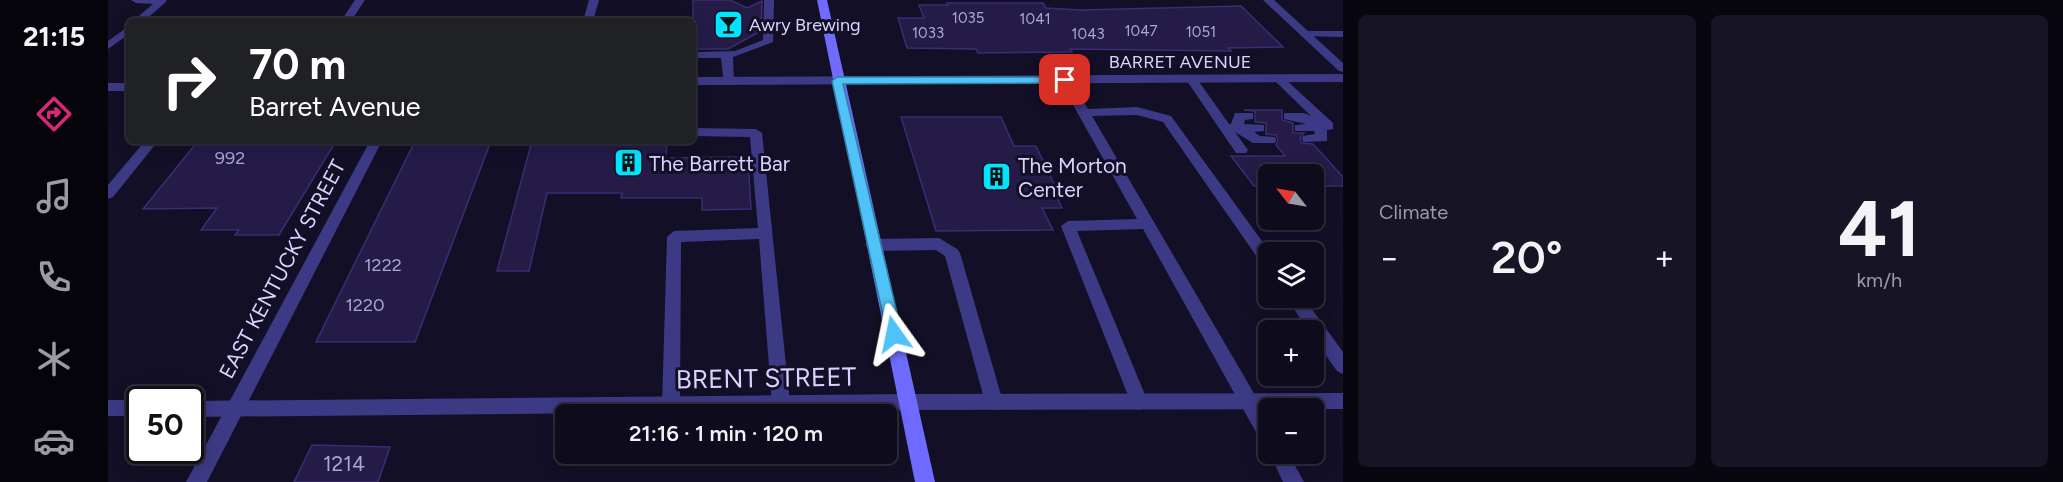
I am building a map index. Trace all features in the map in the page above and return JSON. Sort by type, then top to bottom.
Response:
[{"type":"main road","points":[[822,0],[837,81],[925,482]]},
{"type":"street","points":[[136,0],[162,1],[142,18]]},
{"type":"street","points":[[348,18],[360,0]]},
{"type":"street","points":[[589,18],[594,0]]},
{"type":"street","points":[[699,55],[736,54],[768,42],[770,0]]},
{"type":"street","points":[[1268,0],[1343,69]]},
{"type":"street","points":[[108,46],[126,31]]},
{"type":"street","points":[[1305,34],[1343,34]]},
{"type":"street","points":[[727,54],[728,81]]},
{"type":"street","name":"BARRET AVENUE","points":[[696,81],[1193,81],[1343,78]]},
{"type":"street","points":[[1065,80],[1258,417]]},
{"type":"street","points":[[1280,80],[1324,126]]},
{"type":"street","points":[[1193,81],[1231,128],[1241,150]]},
{"type":"street","points":[[108,87],[126,87]]},
{"type":"street","points":[[1084,113],[1133,110],[1154,113],[1167,119],[1258,247]]},
{"type":"street","points":[[1231,128],[1239,116],[1249,116]]},
{"type":"street","points":[[1288,116],[1304,117],[1324,126]]},
{"type":"street","points":[[1308,139],[1322,138],[1324,126]]},
{"type":"street","points":[[1299,128],[1343,127]]},
{"type":"street","points":[[1231,128],[1260,128]]},
{"type":"street","points":[[1231,128],[1258,140],[1270,140]]},
{"type":"street","points":[[696,132],[756,133],[781,404]]},
{"type":"street","points":[[108,194],[150,144]]},
{"type":"street","name":"EAST KENTUCKY STREET","points":[[196,482],[374,144]]},
{"type":"street","points":[[1139,402],[1068,226],[1148,224]]},
{"type":"street","points":[[671,404],[674,237],[766,233]]},
{"type":"street","points":[[873,245],[939,244],[952,253],[994,402]]},
{"type":"street","points":[[1302,308],[1343,366]]},
{"type":"street","name":"BRENT STREET","points":[[781,404],[1343,401]]},
{"type":"street","name":"BRENT STREET","points":[[204,409],[555,406]]},
{"type":"street","points":[[108,408],[126,408]]},
{"type":"street","points":[[1284,464],[1294,482]]},
{"type":"building","name":"Awry Brewing","points":[[693,0],[730,0],[747,8],[762,1],[761,31],[728,49],[696,49],[696,18],[693,18]]},
{"type":"building","points":[[947,3],[1043,3],[1046,8],[1080,10],[1241,6],[1283,47],[1228,48],[1231,51],[1070,49],[1072,52],[978,53],[976,49],[907,48],[898,18],[924,18],[919,5],[948,5]]},
{"type":"building","points":[[1244,110],[1282,110],[1282,120],[1293,123],[1293,133],[1304,133],[1300,138],[1301,143],[1313,144],[1343,177],[1343,186],[1324,186],[1324,164],[1258,164],[1258,186],[1254,186],[1231,156],[1285,156],[1276,145],[1278,141],[1276,135],[1266,134],[1266,123],[1255,122],[1255,111]]},
{"type":"building","name":"The Morton Center","points":[[901,117],[1001,117],[1014,146],[1036,146],[1056,188],[1053,188],[1062,208],[1042,208],[1053,230],[936,231]]},
{"type":"building","points":[[196,144],[334,144],[279,235],[235,235],[239,230],[201,230],[217,208],[143,209]]},
{"type":"building","points":[[414,144],[490,144],[415,342],[316,342]]},
{"type":"building","points":[[531,144],[667,144],[666,158],[748,157],[751,209],[702,210],[702,198],[621,198],[622,193],[547,193],[529,271],[497,271]]},
{"type":"building","points":[[312,445],[390,447],[378,482],[294,482]]},
{"type":"place","name":"Awry Brewing","points":[[728,25]]},
{"type":"place","name":"The Barrett Bar","points":[[628,163]]},
{"type":"place","name":"The Morton Center","points":[[997,177]]},
{"type":"route","points":[[894,334],[837,81],[1065,80]]}]
